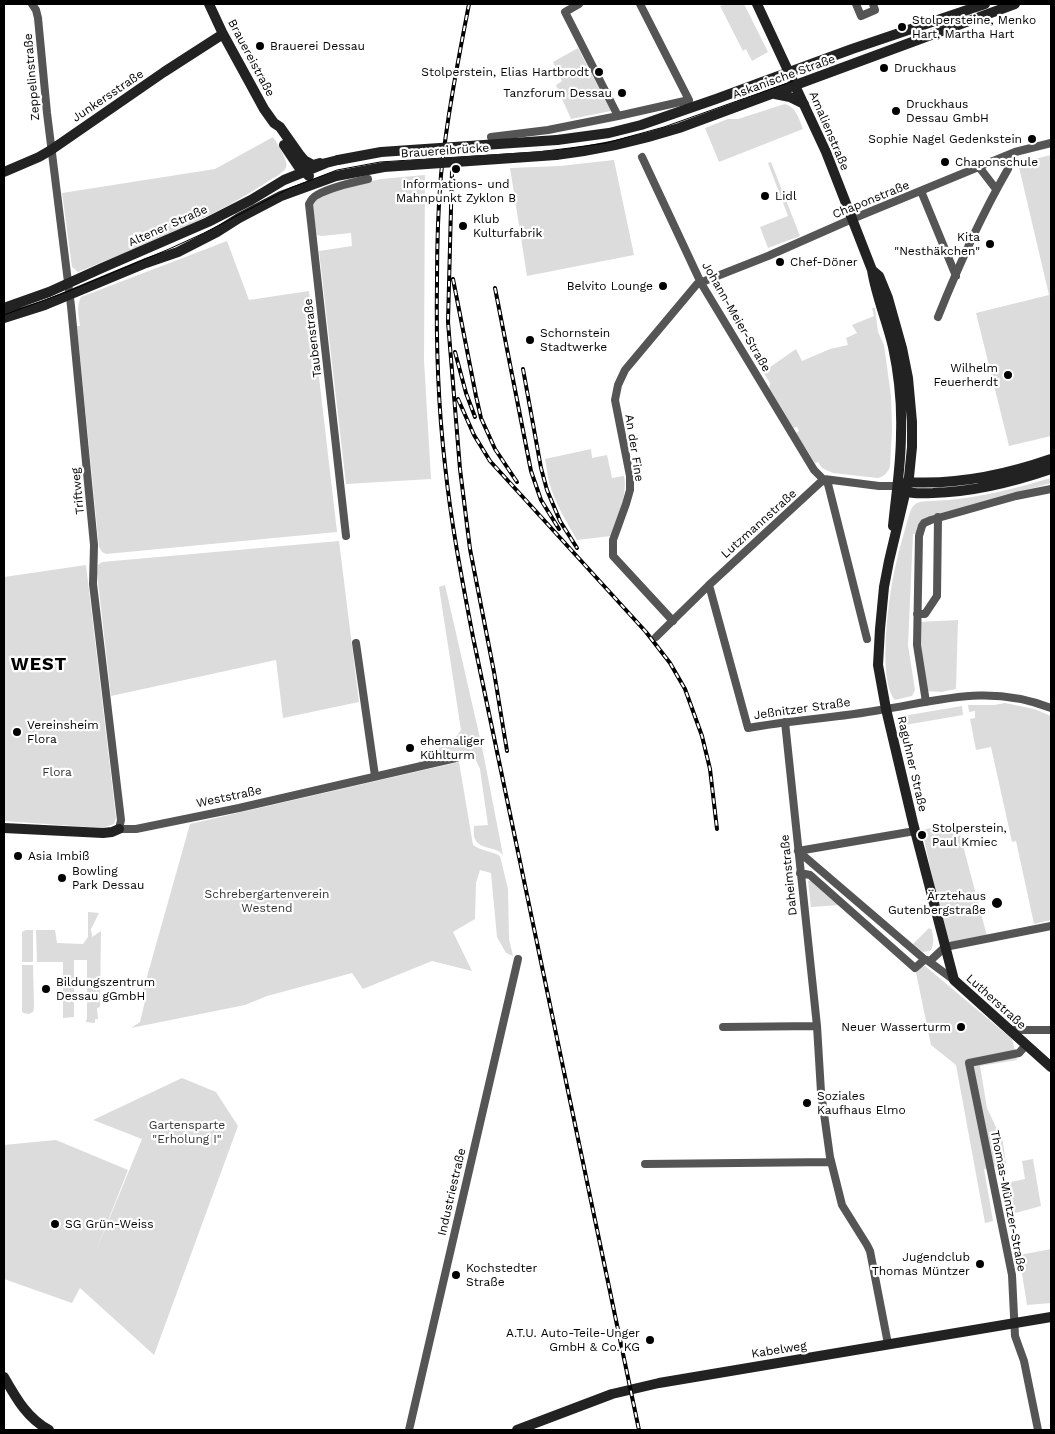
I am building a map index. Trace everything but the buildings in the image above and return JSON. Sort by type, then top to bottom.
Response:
[{"type":"main road","name":"Brauereistraße","points":[[209,4],[223,34],[264,109],[274,123],[280,127],[293,147],[308,163],[313,165],[326,163]]},
{"type":"main road","name":"Amalienstraße","points":[[757,4],[826,152],[872,270],[893,347],[901,412],[904,487]]},
{"type":"main road","name":"Askanische Straße","points":[[557,140],[609,133],[641,125],[852,49],[985,4]]},
{"type":"main road","name":"Askanische Straße","points":[[556,156],[608,147],[679,128],[1015,4]]},
{"type":"main road","name":"Junkersstraße","points":[[4,172],[51,150],[223,34]]},
{"type":"main road","points":[[774,94],[790,97],[804,104]]},
{"type":"main road","name":"Brauereistraße","points":[[274,123],[275,130],[294,160],[304,172],[319,181]]},
{"type":"main road","name":"Brauereibrücke","points":[[338,160],[381,152],[557,140]]},
{"type":"main road","name":"Brauereibrücke","points":[[336,176],[384,167],[556,156]]},
{"type":"main road","name":"Altener Straße","points":[[4,308],[31,300],[208,222],[251,200],[284,180],[338,160]]},
{"type":"main road","name":"Altener Straße","points":[[4,318],[45,305],[190,246],[276,199],[336,176]]},
{"type":"main road","points":[[904,487],[929,482],[984,478],[1051,460]]},
{"type":"main road","points":[[904,487],[922,493],[945,493],[980,489],[1051,469]]},
{"type":"main road","name":"Raguhner Straße","points":[[904,487],[882,602],[878,669],[915,831],[954,980]]},
{"type":"main road","name":"Weststraße","points":[[4,828],[103,833],[120,829]]},
{"type":"main road","name":"Lutherstraße","points":[[954,980],[1051,1067]]},
{"type":"main road","name":"Kabelweg","points":[[517,1430],[604,1397],[634,1388],[689,1377],[1051,1317]]},
{"type":"main road","points":[[4,1377],[25,1411],[49,1430]]},
{"type":"street","name":"Zeppelinstraße","points":[[32,4],[38,18],[51,150]]},
{"type":"street","points":[[578,4],[565,12],[618,116]]},
{"type":"street","points":[[491,137],[548,130],[690,100],[640,4]]},
{"type":"street","points":[[856,4],[861,16],[875,10],[873,4]]},
{"type":"street","name":"Chaponstraße","points":[[701,283],[1020,150],[1051,143]]},
{"type":"street","name":"Triftweg","points":[[51,150],[70,295],[94,545],[93,584],[121,820],[120,829]]},
{"type":"street","name":"Johann-Meier-Straße","points":[[642,157],[701,283],[814,470],[824,480]]},
{"type":"street","points":[[979,167],[996,189]]},
{"type":"street","points":[[938,317],[996,189],[1008,169]]},
{"type":"street","name":"Taubenstraße","points":[[346,536],[309,204],[316,195],[353,182],[368,179]]},
{"type":"street","points":[[921,192],[956,276]]},
{"type":"street","name":"An der Fine","points":[[673,621],[613,556],[613,540],[630,490],[630,476],[615,400],[618,385],[625,370],[697,284],[701,283]]},
{"type":"street","points":[[824,480],[904,487]]},
{"type":"street","points":[[824,480],[830,489],[867,639]]},
{"type":"street","name":"Lutzmannstraße","points":[[656,637],[709,585],[824,480]]},
{"type":"street","points":[[926,702],[917,645],[920,531],[924,523],[938,517],[1016,496],[1051,489]]},
{"type":"street","points":[[917,614],[925,614],[937,596],[938,517]]},
{"type":"street","name":"Jeßnitzer Straße","points":[[709,585],[748,728],[965,696],[1006,696],[1034,701],[1051,708]]},
{"type":"street","points":[[356,643],[375,776]]},
{"type":"street","name":"Daheimstraße","points":[[785,722],[817,1026],[821,1092],[831,1162],[842,1205],[870,1251],[888,1344]]},
{"type":"street","name":"Weststraße","points":[[120,829],[136,829],[239,808],[456,758]]},
{"type":"street","points":[[798,851],[915,831]]},
{"type":"street","name":"Lutherstraße","points":[[798,851],[927,960],[954,980]]},
{"type":"street","points":[[800,873],[810,875],[915,968],[945,947],[1051,926]]},
{"type":"street","name":"Industriestraße","points":[[409,1430],[518,959]]},
{"type":"street","points":[[723,1027],[817,1026]]},
{"type":"street","points":[[1009,1030],[1051,1030]]},
{"type":"street","name":"Thomas-Müntzer-Straße","points":[[1026,1045],[1019,1053],[969,1063],[1012,1275],[1016,1340],[1024,1361],[1038,1430]]},
{"type":"street","points":[[645,1164],[831,1162]]},
{"type":"green space","points":[[725,4],[744,4],[768,52],[752,61],[746,49],[743,51],[720,6]]},
{"type":"green space","points":[[578,48],[611,111],[571,119],[556,85],[562,81],[553,62]]},
{"type":"green space","points":[[785,104],[792,108],[803,129],[719,162],[705,128],[728,119],[738,119]]},
{"type":"green space","points":[[273,137],[286,161],[286,168],[276,176],[220,210],[173,232],[78,272],[72,267],[62,193],[215,169]]},
{"type":"green space","points":[[1051,155],[1051,436],[1009,446],[976,313],[1049,295],[1018,163]]},
{"type":"green space","points":[[614,160],[634,255],[527,276],[510,168],[560,166]]},
{"type":"green space","points":[[771,162],[800,236],[768,248],[760,227],[788,216],[768,163]]},
{"type":"green space","points":[[425,175],[424,360],[431,479],[346,484],[319,251],[352,246],[351,233],[317,235],[312,203],[316,198],[347,186],[381,179]]},
{"type":"green space","points":[[227,241],[249,300],[309,291],[337,532],[106,554],[99,547],[77,326],[80,326],[79,300],[81,297]]},
{"type":"green space","points":[[872,308],[875,308],[878,332],[884,345],[891,396],[890,466],[886,474],[878,478],[833,473],[822,468],[818,462],[815,463],[796,433],[799,431],[797,427],[793,428],[769,390],[770,383],[763,372],[796,349],[802,361],[830,349],[848,345],[846,338],[857,333],[852,325],[874,316]]},
{"type":"green space","points":[[591,449],[592,458],[607,455],[612,478],[624,476],[624,491],[611,536],[577,540],[554,497],[548,479],[545,459]]},
{"type":"green space","points":[[1051,478],[1051,483],[926,518],[917,534],[913,534],[908,645],[915,690],[912,696],[895,700],[890,689],[887,674],[886,636],[897,561],[910,512],[914,505],[922,502],[978,496]]},
{"type":"green space","points":[[339,541],[359,702],[283,718],[276,660],[111,696],[97,573],[98,565],[102,562]]},
{"type":"green space","name":"Flora","points":[[86,565],[116,818],[114,824],[102,828],[4,821],[4,577]]},
{"type":"green space","points":[[445,585],[482,747],[503,855],[496,850],[480,845],[474,837],[474,826],[488,825],[480,769],[473,754],[463,751],[419,762],[423,753],[451,744],[461,730],[439,587]]},
{"type":"green space","points":[[958,620],[956,689],[941,692],[926,691],[918,622]]},
{"type":"green space","points":[[1005,703],[1034,709],[1051,716],[1051,920],[1034,924],[1016,841],[1012,842],[991,747],[976,750],[970,719],[975,718],[975,711],[969,712],[968,705]]},
{"type":"green space","points":[[962,706],[963,715],[899,726],[897,717]]},
{"type":"green space","name":"Schrebergartenverein Westend","points":[[459,762],[473,845],[500,856],[508,889],[509,939],[513,956],[506,953],[497,937],[491,873],[480,870],[476,883],[475,919],[453,932],[472,971],[432,961],[363,989],[352,973],[267,996],[245,1005],[131,1028],[140,1022],[145,1001],[141,998],[190,824]]},
{"type":"green space","points":[[957,823],[987,936],[947,945],[922,830]]},
{"type":"green space","points":[[811,880],[841,905],[811,907],[808,881]]},
{"type":"green space","points":[[88,912],[99,913],[91,929],[92,937],[101,931],[100,1007],[97,1008],[98,1019],[95,1019],[95,1023],[86,1022],[87,960],[74,960],[74,1017],[63,1018],[63,962],[37,962],[36,930],[55,930],[57,943],[83,944],[88,937]]},
{"type":"green space","points":[[929,928],[932,930],[933,946],[930,951],[923,952],[913,944]]},
{"type":"green space","points":[[33,930],[33,962],[22,962],[22,932]]},
{"type":"green space","points":[[22,965],[33,965],[34,1008],[33,1012],[29,1014],[22,1011]]},
{"type":"green space","points":[[925,966],[1012,1039],[1017,1060],[980,1066],[987,1108],[1003,1142],[1006,1164],[984,1169],[993,1221],[985,1223],[956,1065],[931,1045],[915,968]]},
{"type":"green space","name":"Gartensparte \"Erholung I\"","points":[[182,1078],[216,1092],[238,1126],[154,1355],[80,1288],[72,1303],[4,1279],[4,1145],[56,1140],[128,1170],[96,1251],[142,1139],[93,1120]]},
{"type":"green space","points":[[1033,1159],[1041,1206],[1012,1214],[1006,1183],[1025,1179],[1022,1161]]},
{"type":"green space","points":[[1051,1249],[1051,1303],[1027,1305],[1019,1255]]},
{"type":"tram line","points":[[4,315],[69,291],[169,249],[290,188],[337,170],[380,162],[537,152],[606,143],[664,127],[793,81]]},
{"type":"railway","points":[[469,4],[446,132],[438,214],[438,373],[447,487],[473,637],[639,1430]]},
{"type":"railway","points":[[452,171],[448,322],[460,469],[470,549],[507,751]]},
{"type":"railway","points":[[453,279],[481,418],[495,449],[517,482]]},
{"type":"railway","points":[[495,288],[531,471],[541,500],[559,529]]},
{"type":"railway","points":[[455,352],[466,393],[475,417]]},
{"type":"railway","points":[[523,369],[541,468],[547,490],[560,521],[577,548]]},
{"type":"railway","points":[[458,399],[474,435],[490,461],[646,632],[670,663],[685,689],[702,736],[710,769],[717,829]]},
{"type":"place","name":"Stolpersteine, Menko Hart, Martha Hart","points":[[902,27]]},
{"type":"place","name":"Brauerei Dessau","points":[[260,46]]},
{"type":"place","name":"Druckhaus","points":[[884,68]]},
{"type":"place","name":"Stolperstein, Elias Hartbrodt","points":[[599,72]]},
{"type":"place","name":"Tanzforum Dessau","points":[[622,93]]},
{"type":"place","name":"Druckhaus Dessau GmbH","points":[[896,111]]},
{"type":"place","name":"Sophie Nagel Gedenkstein","points":[[1032,139]]},
{"type":"place","name":"Chaponschule","points":[[945,162]]},
{"type":"place","name":"Informations- und Mahnpunkt Zyklon B","points":[[456,169]]},
{"type":"place","name":"Lidl","points":[[765,196]]},
{"type":"place","name":"Klub Kulturfabrik","points":[[463,226]]},
{"type":"place","name":"Kita \"Nesthäkchen\"","points":[[990,244]]},
{"type":"place","name":"Chef-Döner","points":[[780,262]]},
{"type":"place","name":"Belvito Lounge","points":[[663,286]]},
{"type":"place","name":"Schornstein Stadtwerke","points":[[530,340]]},
{"type":"place","name":"Wilhelm Feuerherdt","points":[[1008,375]]},
{"type":"place","name":"Vereinsheim Flora","points":[[17,732]]},
{"type":"place","name":"ehemaliger Kühlturm","points":[[410,748]]},
{"type":"place","name":"Stolperstein, Paul Kmiec","points":[[922,835]]},
{"type":"place","name":"Asia Imbiß","points":[[18,856]]},
{"type":"place","name":"Bowling Park Dessau","points":[[62,878]]},
{"type":"place","name":"Ärztehaus Gutenbergstraße","points":[[997,903]]},
{"type":"place","name":"Bildungszentrum Dessau gGmbH","points":[[46,989]]},
{"type":"place","name":"Neuer Wasserturm","points":[[961,1027]]},
{"type":"place","name":"Soziales Kaufhaus Elmo","points":[[807,1103]]},
{"type":"place","name":"SG Grün-Weiss","points":[[55,1224]]},
{"type":"place","name":"Jugendclub Thomas Müntzer","points":[[980,1264]]},
{"type":"place","name":"Kochstedter Straße","points":[[456,1275]]},
{"type":"place","name":"A.T.U. Auto-Teile-Unger GmbH & Co. KG","points":[[650,1340]]},
{"type":"district","name":"WEST","points":[[39,665]]}]
